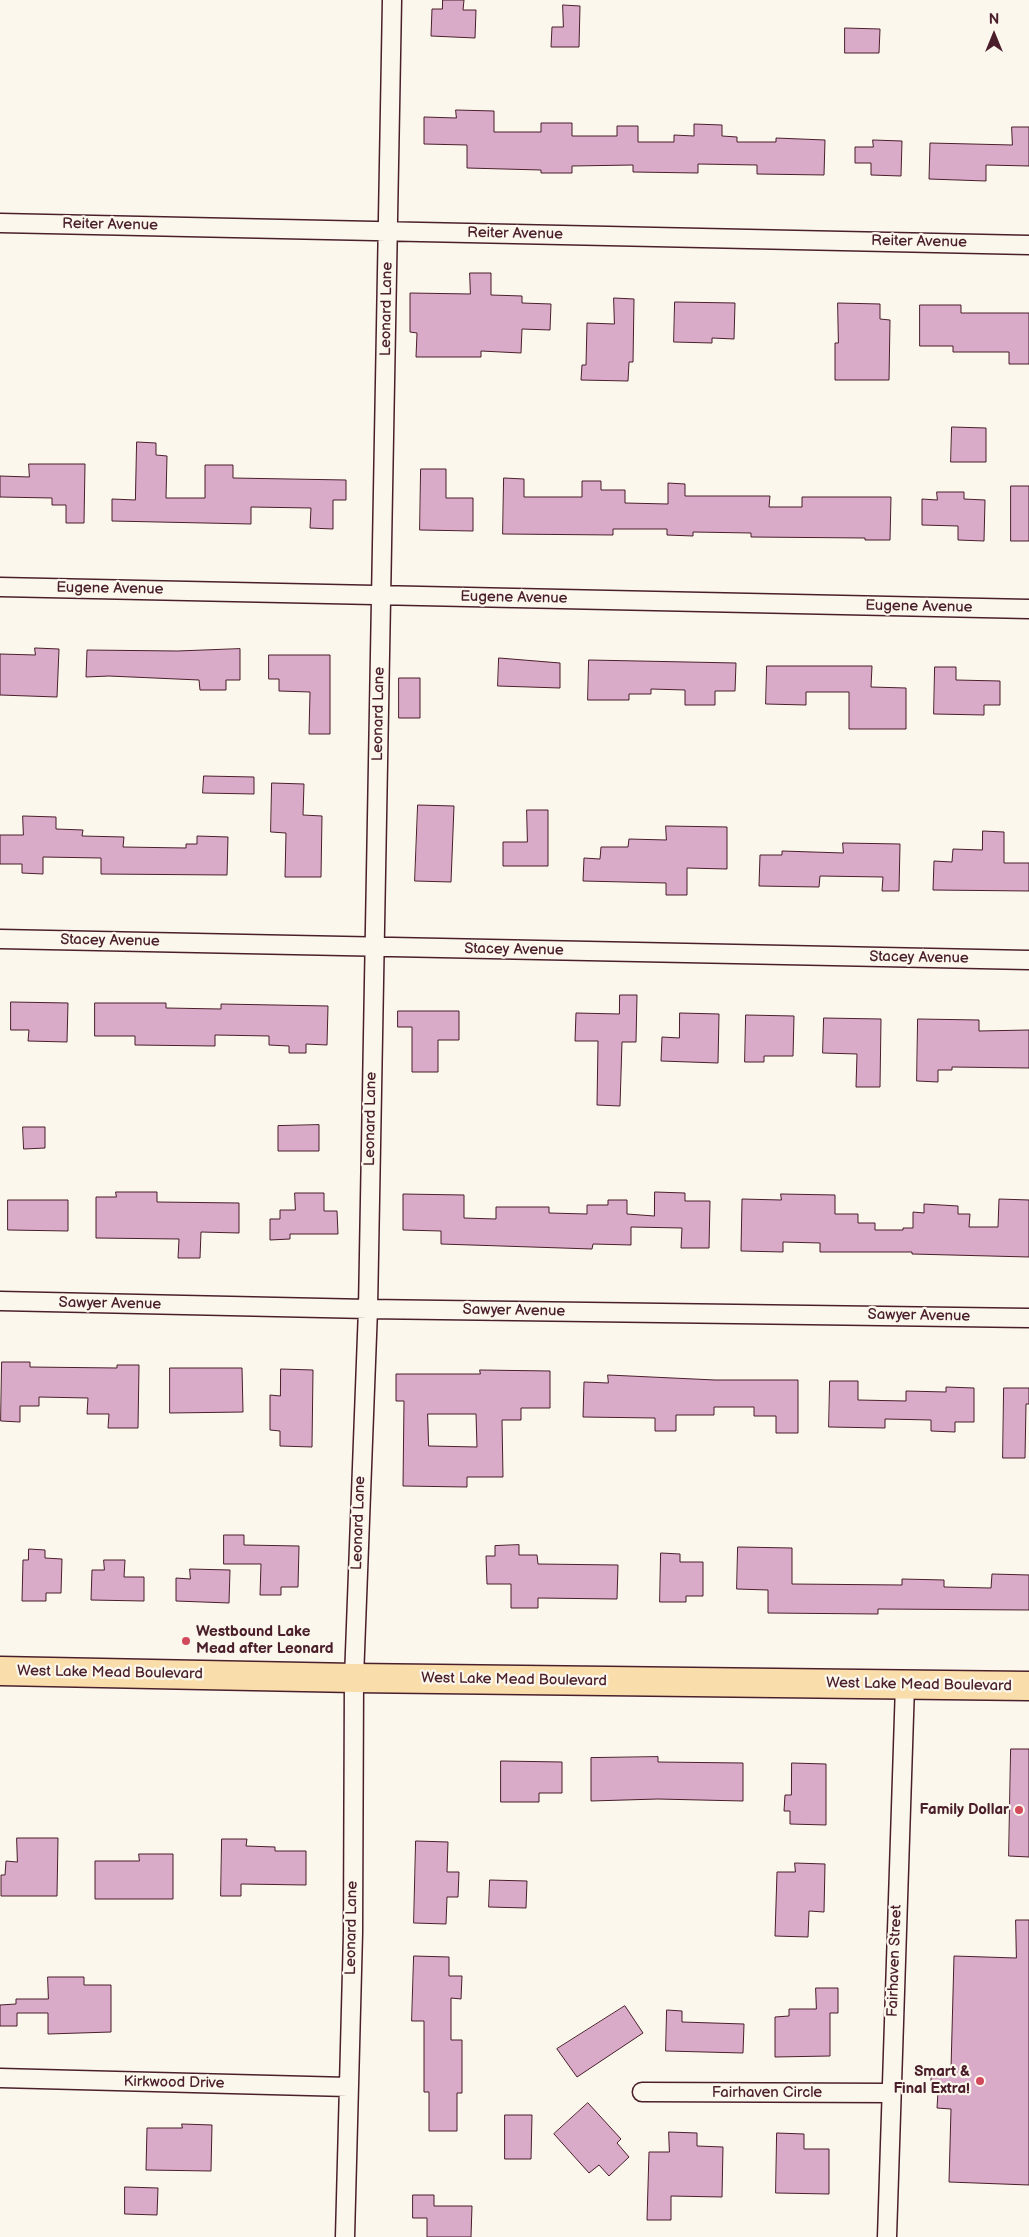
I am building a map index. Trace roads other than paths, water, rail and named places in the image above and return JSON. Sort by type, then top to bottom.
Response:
[{"type":"main road","name":"West Lake Mead Boulevard","points":[[0,1671],[354,1678],[1029,1686]]},
{"type":"street","name":"Leonard Lane","points":[[345,2237],[353,1933],[354,1678],[368,1309],[392,0]]},
{"type":"street","name":"Reiter Avenue","points":[[0,223],[1029,245]]},
{"type":"street","name":"Eugene Avenue","points":[[0,587],[1029,609]]},
{"type":"street","name":"Stacey Avenue","points":[[0,939],[1029,960]]},
{"type":"street","name":"Sawyer Avenue","points":[[0,1301],[368,1309],[1029,1318]]},
{"type":"street","name":"Fairhaven Street","points":[[887,2237],[905,1685]]},
{"type":"street","name":"Kirkwood Drive","points":[[0,2078],[348,2087]]},
{"type":"street","name":"Fairhaven Circle","points":[[642,2092],[891,2093]]},
{"type":"place","name":"Westbound Lake Mead after Leonard","points":[[186,1641]]},
{"type":"place","name":"Family Dollar","points":[[1019,1810]]},
{"type":"place","name":"Smart & Final Extra!","points":[[980,2081]]}]
